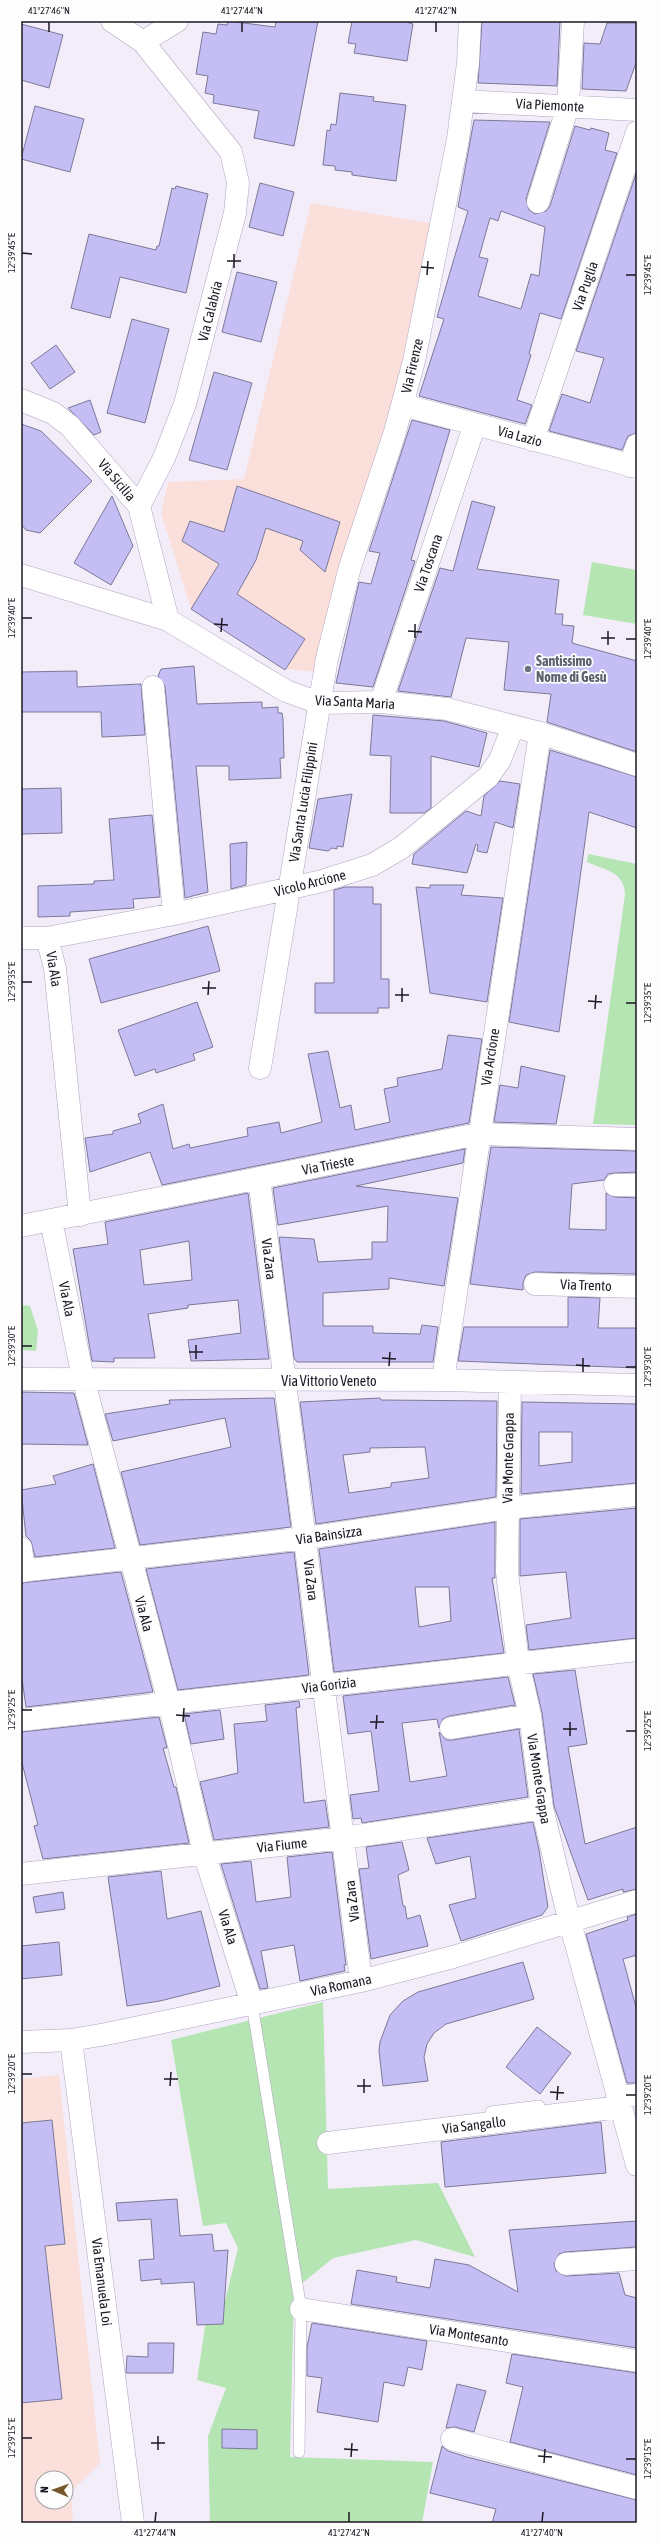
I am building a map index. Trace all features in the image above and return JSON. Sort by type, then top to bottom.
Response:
[{"type":"street","name":"Via Calabria","points":[[112,21],[143,42],[227,145],[237,170],[238,191],[235,213],[187,399],[164,458],[138,506]]},
{"type":"street","points":[[143,42],[177,21]]},
{"type":"street","name":"Via Firenze","points":[[319,703],[330,643],[345,586],[403,405],[421,330],[464,101],[470,21]]},
{"type":"street","points":[[538,202],[568,106],[573,21]]},
{"type":"street","name":"Via Piemonte","points":[[464,101],[637,110]]},
{"type":"street","name":"Via Puglia","points":[[533,440],[637,132]]},
{"type":"street","name":"Via Sicilia","points":[[21,400],[53,413],[70,426],[138,506],[168,620]]},
{"type":"street","name":"Via Lazio","points":[[403,405],[633,466]]},
{"type":"street","name":"Via Toscana","points":[[381,702],[475,424]]},
{"type":"street","points":[[633,466],[637,445]]},
{"type":"street","name":"Via Santa Maria","points":[[21,575],[168,620],[286,691],[319,703],[381,702],[447,709],[540,733],[637,765]]},
{"type":"street","points":[[153,687],[174,914]]},
{"type":"street","name":"Via Santa Lucia Filippini","points":[[260,1068],[319,703]]},
{"type":"street","name":"Vicolo Arcione","points":[[21,938],[48,938],[174,914],[289,889],[363,869],[401,848],[492,772],[504,753],[514,727]]},
{"type":"street","name":"Via Arcione","points":[[443,1380],[478,1134],[540,733]]},
{"type":"street","name":"Via Ala","points":[[48,938],[55,968],[80,1215]]},
{"type":"street","name":"Via Trieste","points":[[21,1226],[478,1134],[637,1139]]},
{"type":"street","name":"Via Zara","points":[[259,1178],[284,1381],[325,1686],[361,1981]]},
{"type":"street","points":[[615,1185],[637,1185]]},
{"type":"street","name":"Via Ala","points":[[51,1220],[83,1378],[129,1560],[168,1703],[204,1853],[252,2004]]},
{"type":"street","name":"Via Trento","points":[[535,1284],[637,1286]]},
{"type":"street","name":"Via Vittorio Veneto","points":[[21,1379],[83,1378],[284,1381],[443,1380],[637,1386]]},
{"type":"street","name":"Via Monte Grappa","points":[[510,1383],[507,1567],[518,1662],[530,1715],[542,1808],[569,1919],[625,2100],[637,2165]]},
{"type":"street","name":"Via Bainsizza","points":[[22,1571],[129,1560],[306,1538],[507,1508],[637,1495]]},
{"type":"street","points":[[21,1548],[22,1571]]},
{"type":"street","name":"Via Gorizia","points":[[21,1720],[325,1686],[518,1662],[637,1650]]},
{"type":"street","name":"Via Monte Grappa","points":[[451,1728],[530,1715]]},
{"type":"street","name":"Via Fiume","points":[[21,1874],[344,1838],[542,1808]]},
{"type":"street","name":"Via Romana","points":[[27,2044],[71,2040],[361,1981],[453,1957],[569,1919],[637,1901]]},
{"type":"street","name":"Via Emanuela Loi","points":[[71,2040],[133,2523]]},
{"type":"street","name":"Via Sangallo","points":[[328,2143],[625,2100]]},
{"type":"street","points":[[566,2264],[637,2259]]},
{"type":"street","name":"Via Montesanto","points":[[301,2309],[637,2361]]},
{"type":"street","points":[[452,2439],[637,2488]]},
{"type":"lane","points":[[252,2004],[301,2309],[298,2452]]},
{"type":"lane","name":"Via Sangallo","points":[[491,2112],[625,2100]]},
{"type":"shaded area","points":[[311,203],[434,224],[406,359],[340,564],[316,672],[285,669],[191,609],[161,513],[168,482],[244,479]]},
{"type":"shaded area","points":[[59,2075],[100,2463],[74,2489],[74,2470],[34,2470],[34,2510],[72,2510],[73,2523],[21,2523],[21,2079]]},
{"type":"green space","points":[[592,562],[637,570],[637,624],[583,615]]},
{"type":"green space","points":[[588,854],[637,864],[637,1125],[593,1124],[625,895],[622,881],[613,873],[587,862]]},
{"type":"green space","points":[[21,1305],[30,1306],[38,1331],[36,1351],[21,1350]]},
{"type":"green space","points":[[323,2002],[328,2189],[438,2183],[475,2257],[416,2240],[333,2258],[294,2290],[290,2457],[433,2462],[422,2523],[210,2523],[208,2436],[226,2388],[197,2380],[206,2321],[220,2322],[238,2248],[226,2223],[203,2226],[171,2040]]},
{"type":"building","points":[[228,21],[275,27],[276,21],[318,21],[294,146],[254,138],[259,111],[213,103],[214,95],[205,93],[208,76],[196,74],[203,32],[216,34],[218,24],[227,25]]},
{"type":"building","points":[[352,21],[403,21],[413,24],[407,61],[354,53],[356,44],[348,43]]},
{"type":"building","points":[[482,21],[560,21],[557,86],[478,83]]},
{"type":"building","points":[[607,23],[637,23],[637,60],[626,91],[582,89],[584,43],[600,44]]},
{"type":"building","points":[[21,24],[63,35],[49,88],[21,80]]},
{"type":"building","points":[[340,93],[374,97],[373,101],[406,105],[396,181],[352,175],[352,172],[335,170],[335,166],[323,165],[327,130],[330,131],[331,124],[336,125]]},
{"type":"building","points":[[35,106],[84,119],[70,172],[21,159]]},
{"type":"building","points":[[474,120],[550,122],[526,199],[529,210],[535,214],[546,211],[550,206],[575,126],[590,130],[591,128],[609,133],[605,150],[617,153],[561,319],[540,313],[529,354],[531,355],[517,400],[532,405],[525,424],[419,396],[444,319],[437,317],[468,211],[458,207]],"holes":[[[501,211],[545,227],[539,276],[531,274],[521,309],[478,296],[488,259],[479,257],[490,218],[498,221]]]},
{"type":"building","points":[[637,171],[637,433],[628,436],[622,450],[549,431],[562,394],[590,403],[604,358],[576,351]]},
{"type":"building","points":[[260,183],[294,192],[283,236],[249,227]]},
{"type":"building","points":[[176,186],[208,194],[186,293],[120,277],[110,318],[71,308],[89,234],[156,250],[157,246],[159,246],[172,188],[175,189]]},
{"type":"building","points":[[237,272],[277,282],[261,342],[222,332]]},
{"type":"building","points":[[132,319],[169,329],[145,423],[107,413]]},
{"type":"building","points":[[56,345],[75,372],[50,389],[31,363]]},
{"type":"building","points":[[214,372],[252,383],[227,470],[189,460]]},
{"type":"building","points":[[90,400],[101,432],[94,435],[68,408]]},
{"type":"building","points":[[412,420],[450,430],[411,560],[415,561],[373,687],[336,683],[359,582],[371,584],[380,553],[369,551]]},
{"type":"building","points":[[21,424],[41,431],[92,481],[40,533],[26,530],[21,524]]},
{"type":"building","points":[[237,486],[340,522],[325,572],[300,550],[303,541],[266,528],[256,560],[237,594],[305,639],[285,670],[191,609],[219,564],[182,541],[190,521],[224,532]]},
{"type":"building","points":[[112,496],[133,546],[111,585],[74,563]]},
{"type":"building","points":[[472,501],[495,507],[477,569],[559,580],[555,614],[563,614],[562,625],[574,626],[572,643],[637,661],[637,752],[547,722],[551,694],[504,690],[509,642],[466,638],[451,697],[398,691],[440,568],[453,571]]},
{"type":"building","points":[[194,666],[197,704],[262,702],[262,708],[278,707],[278,713],[282,713],[283,719],[284,758],[280,758],[281,778],[229,780],[229,766],[196,766],[208,892],[185,898],[165,686],[158,676],[161,669]]},
{"type":"building","points":[[77,671],[77,687],[141,684],[145,735],[102,737],[101,712],[21,712],[21,672]]},
{"type":"building","points":[[373,715],[444,721],[487,733],[479,767],[431,756],[431,808],[424,813],[390,813],[391,756],[370,755]]},
{"type":"building","points":[[550,750],[637,777],[637,828],[589,812],[559,1032],[509,1022]]},
{"type":"building","points":[[500,781],[520,784],[513,828],[495,822],[487,853],[477,851],[478,845],[476,844],[467,873],[412,864],[414,854],[466,811],[481,816],[484,796]]},
{"type":"building","points":[[61,788],[62,833],[21,834],[21,789]]},
{"type":"building","points":[[352,794],[343,847],[337,846],[337,849],[332,848],[328,851],[309,848],[318,799]]},
{"type":"building","points":[[152,815],[160,897],[133,899],[134,908],[70,912],[70,916],[38,917],[38,886],[94,884],[94,881],[114,880],[109,819]]},
{"type":"building","points":[[247,842],[246,885],[231,889],[230,844]]},
{"type":"building","points":[[430,885],[464,885],[461,895],[503,898],[487,1002],[430,993],[416,887],[430,888]]},
{"type":"building","points":[[345,887],[373,887],[373,904],[381,904],[381,979],[389,979],[389,1008],[378,1008],[378,1013],[315,1013],[315,983],[334,983],[334,890]]},
{"type":"building","points":[[208,926],[220,971],[101,1003],[89,959]]},
{"type":"building","points":[[197,1002],[213,1047],[193,1054],[195,1060],[156,1073],[155,1069],[135,1076],[118,1030]]},
{"type":"building","points":[[448,1035],[482,1039],[469,1123],[162,1185],[150,1152],[90,1172],[85,1138],[113,1134],[113,1131],[141,1123],[138,1114],[163,1104],[173,1149],[189,1144],[190,1148],[248,1136],[247,1128],[279,1122],[281,1133],[322,1122],[308,1054],[328,1051],[340,1108],[351,1105],[355,1130],[390,1122],[384,1089],[398,1086],[397,1078],[442,1069]]},
{"type":"building","points":[[521,1066],[565,1076],[556,1124],[494,1122],[500,1085],[518,1088]]},
{"type":"building","points":[[491,1147],[637,1151],[637,1172],[608,1174],[604,1180],[572,1184],[569,1229],[606,1230],[606,1193],[615,1197],[637,1198],[637,1274],[535,1272],[526,1275],[523,1283],[523,1290],[470,1284]]},
{"type":"building","points":[[465,1149],[463,1163],[356,1186],[458,1198],[444,1286],[389,1278],[389,1289],[323,1293],[323,1326],[373,1326],[373,1333],[420,1334],[422,1325],[438,1327],[433,1362],[297,1362],[294,1358],[279,1237],[314,1239],[318,1262],[372,1259],[372,1242],[387,1242],[388,1206],[278,1225],[273,1188]]},
{"type":"building","points":[[248,1193],[269,1359],[191,1361],[188,1340],[241,1333],[238,1300],[188,1305],[188,1308],[148,1314],[155,1358],[114,1358],[114,1362],[92,1361],[73,1249],[108,1244],[105,1222]],"holes":[[[189,1241],[192,1280],[144,1285],[140,1250]]]},
{"type":"building","points":[[568,1297],[600,1298],[598,1328],[637,1328],[637,1368],[458,1361],[464,1327],[568,1327]]},
{"type":"building","points":[[21,1392],[74,1393],[88,1445],[21,1444]]},
{"type":"building","points":[[274,1398],[291,1527],[140,1545],[121,1472],[231,1447],[225,1418],[113,1441],[105,1414],[170,1404],[169,1400]]},
{"type":"building","points":[[380,1398],[381,1400],[497,1401],[496,1497],[316,1524],[300,1402]],"holes":[[[425,1447],[429,1478],[391,1483],[391,1487],[349,1493],[343,1455],[370,1452],[370,1448]]]},
{"type":"building","points":[[522,1402],[637,1404],[637,1483],[521,1494]],"holes":[[[539,1432],[572,1432],[572,1462],[539,1466]]]},
{"type":"building","points":[[93,1464],[115,1548],[35,1557],[31,1541],[26,1536],[21,1490],[56,1484],[53,1476]]},
{"type":"building","points":[[637,1508],[637,1638],[529,1650],[526,1625],[571,1618],[566,1572],[520,1576],[520,1519]]},
{"type":"building","points":[[495,1522],[495,1578],[492,1578],[504,1653],[334,1672],[319,1549]],"holes":[[[415,1587],[449,1587],[451,1621],[419,1627]]]},
{"type":"building","points":[[294,1552],[309,1675],[178,1690],[146,1569]]},
{"type":"building","points":[[121,1572],[153,1692],[26,1707],[21,1672],[21,1583]]},
{"type":"building","points":[[575,1670],[587,1744],[568,1747],[585,1844],[637,1827],[637,1889],[623,1892],[623,1889],[588,1900],[554,1806],[542,1713],[533,1674]]},
{"type":"building","points":[[508,1677],[515,1705],[449,1716],[443,1719],[439,1728],[437,1719],[402,1723],[410,1782],[447,1776],[439,1732],[446,1740],[453,1740],[519,1729],[528,1797],[362,1823],[361,1818],[353,1819],[350,1795],[379,1791],[371,1731],[348,1734],[343,1696]]},
{"type":"building","points":[[299,1701],[300,1707],[296,1708],[304,1803],[325,1800],[329,1827],[214,1840],[200,1782],[238,1773],[234,1724],[267,1721],[265,1705]]},
{"type":"building","points":[[220,1710],[224,1739],[191,1744],[184,1714]]},
{"type":"building","points":[[159,1717],[167,1748],[163,1748],[174,1787],[176,1787],[189,1843],[43,1859],[34,1826],[38,1825],[21,1759],[21,1732]]},
{"type":"building","points":[[533,1822],[548,1907],[542,1915],[461,1941],[449,1905],[476,1898],[470,1856],[436,1864],[427,1838]]},
{"type":"building","points":[[402,1842],[409,1870],[398,1875],[403,1906],[405,1906],[407,1919],[420,1915],[428,1946],[371,1959],[359,1869],[369,1868],[366,1847]]},
{"type":"building","points":[[332,1852],[346,1965],[344,1965],[345,1971],[300,1981],[294,1945],[261,1951],[268,1988],[260,1989],[221,1864],[251,1861],[256,1902],[291,1897],[287,1857]]},
{"type":"building","points":[[161,1871],[167,1919],[201,1911],[220,1986],[160,2001],[127,2006],[108,1877]]},
{"type":"building","points":[[63,1892],[65,1909],[36,1913],[33,1897]]},
{"type":"building","points":[[637,1914],[637,1955],[623,1959],[637,2011],[637,2083],[627,2083],[586,1934],[628,1920],[627,1917]]},
{"type":"building","points":[[59,1942],[62,1975],[21,1979],[21,1946]]},
{"type":"building","points":[[523,1962],[534,1999],[446,2024],[434,2033],[427,2044],[424,2057],[428,2081],[383,2086],[379,2051],[380,2042],[390,2015],[403,2001],[418,1992]]},
{"type":"building","points":[[537,2027],[571,2053],[540,2094],[506,2067]]},
{"type":"building","points":[[52,2120],[65,2244],[45,2246],[62,2399],[21,2403],[21,2123]]},
{"type":"building","points":[[601,2122],[606,2173],[445,2187],[441,2142]]},
{"type":"building","points":[[177,2199],[180,2236],[212,2234],[214,2251],[228,2250],[223,2324],[197,2325],[194,2282],[161,2284],[161,2279],[141,2281],[139,2260],[154,2259],[151,2219],[118,2221],[116,2203]]},
{"type":"building","points":[[637,2221],[637,2247],[565,2252],[559,2254],[554,2264],[556,2271],[566,2276],[619,2273],[625,2295],[637,2298],[637,2348],[351,2304],[357,2270],[397,2277],[396,2282],[430,2288],[435,2259],[469,2265],[518,2292],[509,2230]]},
{"type":"building","points":[[312,2323],[427,2341],[422,2370],[408,2367],[404,2386],[384,2382],[378,2422],[317,2412],[322,2378],[307,2376],[307,2347]]},
{"type":"building","points":[[148,2343],[174,2343],[173,2373],[126,2373],[127,2356],[148,2357]]},
{"type":"building","points":[[512,2354],[637,2373],[637,2475],[510,2442],[523,2387],[506,2383]]},
{"type":"building","points":[[457,2384],[486,2391],[474,2432],[455,2427],[446,2428]]},
{"type":"building","points":[[222,2429],[257,2430],[257,2449],[222,2448]]},
{"type":"building","points":[[442,2446],[448,2451],[467,2457],[637,2500],[637,2523],[492,2523],[496,2509],[430,2493]]},
{"type":"place","name":"Santissimo Nome di Gesù","points":[[528,669]]}]
